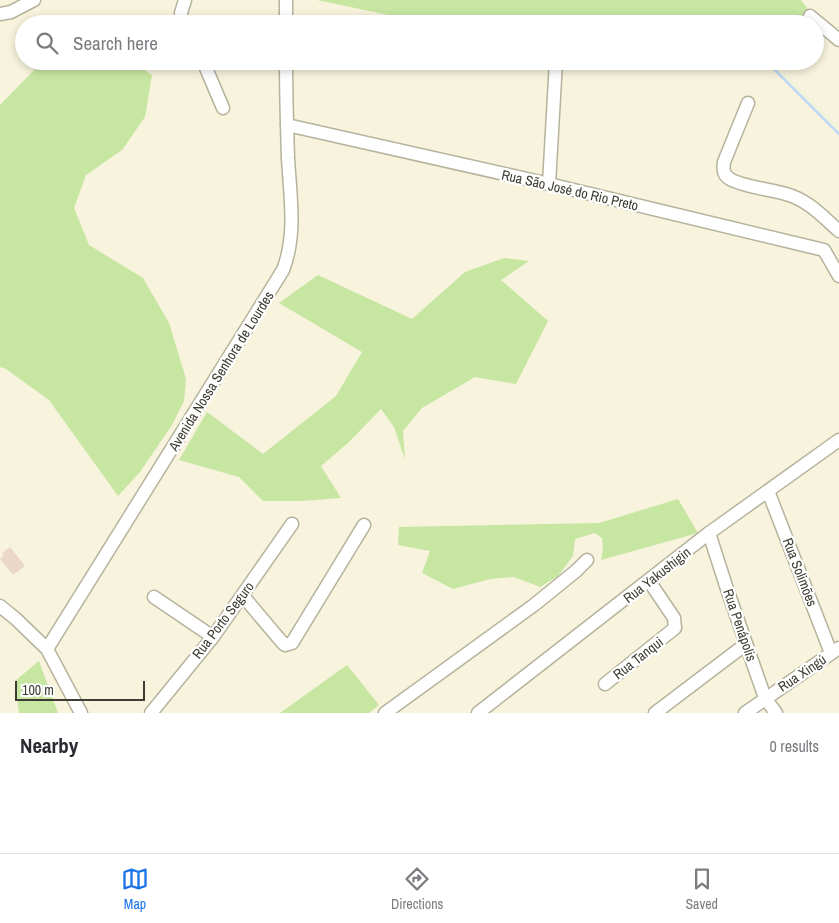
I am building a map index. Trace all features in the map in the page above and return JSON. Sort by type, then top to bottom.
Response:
[{"type":"street","points":[[0,14],[7,14],[23,4],[34,0]]},
{"type":"street","points":[[181,15],[185,0]]},
{"type":"street","points":[[286,0],[286,15]]},
{"type":"street","points":[[824,28],[839,40]]},
{"type":"street","points":[[207,70],[223,108]]},
{"type":"street","name":"Avenida Nossa Senhora de Lourdes","points":[[47,649],[284,270],[292,238],[286,125],[286,70]]},
{"type":"street","points":[[548,184],[555,70]]},
{"type":"street","points":[[748,103],[723,169],[726,176],[734,181],[800,199],[811,205],[839,231]]},
{"type":"street","name":"Rua São José do Rio Preto","points":[[286,125],[548,184],[824,250]]},
{"type":"street","points":[[839,236],[824,250],[839,276]]},
{"type":"street","name":"Rua Yakushigin","points":[[478,713],[709,533],[768,491],[838,446]]},
{"type":"street","name":"Rua Solimões","points":[[768,491],[835,650]]},
{"type":"street","name":"Rua Porto Seguro","points":[[150,713],[213,637],[292,524]]},
{"type":"street","points":[[243,596],[281,641],[285,645],[288,644],[294,640],[364,525]]},
{"type":"street","name":"Rua Penápolis","points":[[709,533],[765,698],[776,713]]},
{"type":"street","points":[[385,713],[534,605],[587,560]]},
{"type":"street","name":"Rua Tanqui","points":[[605,684],[675,628],[674,618],[649,581]]},
{"type":"street","points":[[154,597],[213,637]]},
{"type":"street","points":[[0,606],[47,649],[81,713]]},
{"type":"street","points":[[655,713],[746,644]]},
{"type":"street","name":"Rua Xingú","points":[[745,713],[835,650]]},
{"type":"green space","points":[[317,0],[801,0],[808,9],[804,15],[388,15]]},
{"type":"green space","points":[[34,70],[144,70],[152,75],[145,117],[122,150],[86,175],[74,208],[89,245],[143,278],[169,323],[186,379],[184,401],[172,425],[140,472],[118,496],[49,400],[6,369],[0,367],[0,105]]},
{"type":"green space","points":[[504,258],[529,261],[501,280],[548,321],[516,384],[475,377],[422,408],[403,431],[405,459],[394,427],[381,409],[349,442],[321,466],[341,498],[263,501],[239,477],[179,460],[207,412],[263,454],[336,396],[362,352],[279,303],[318,275],[412,319],[465,272]]},
{"type":"green space","points":[[678,499],[698,533],[601,560],[602,538],[595,533],[575,539],[573,556],[558,576],[540,587],[514,577],[490,579],[453,589],[422,573],[430,551],[398,545],[399,527],[599,523]]},
{"type":"green space","points":[[39,661],[58,713],[19,713],[15,681]]},
{"type":"green space","points":[[347,665],[379,705],[369,713],[280,713]]},
{"type":"building","points":[[10,547],[25,566],[13,575],[0,559],[4,555],[2,553]]},
{"type":"waterway","points":[[775,70],[839,134]]}]
